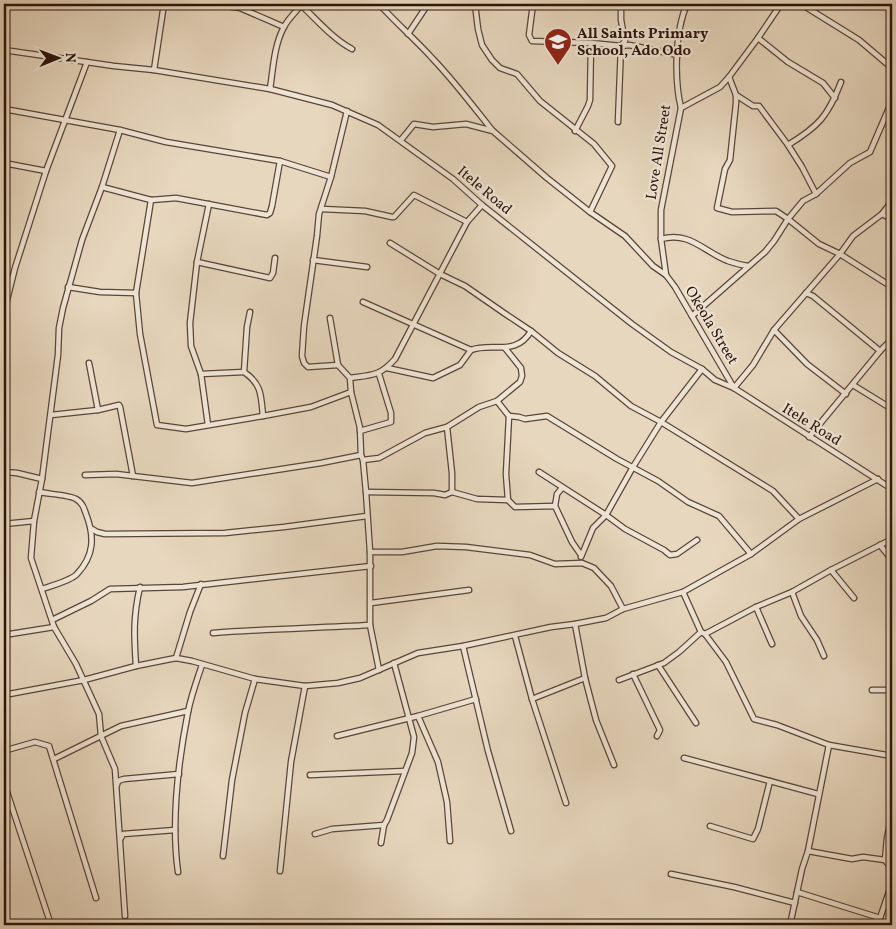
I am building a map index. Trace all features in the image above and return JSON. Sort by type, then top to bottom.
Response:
[{"type":"street","points":[[154,70],[164,4]]},
{"type":"street","points":[[213,4],[240,8],[284,27]]},
{"type":"street","points":[[270,89],[276,50],[284,27],[301,4],[344,45],[352,49]]},
{"type":"street","name":"Okeola Street","points":[[379,4],[464,94],[493,131],[547,178],[590,212],[625,236],[653,266],[666,276],[675,287],[734,388]]},
{"type":"street","points":[[408,34],[428,4]]},
{"type":"street","points":[[475,4],[482,45],[492,60],[500,68],[517,74],[540,101],[594,144],[612,166],[590,212]]},
{"type":"street","points":[[533,4],[528,35],[532,41],[629,45],[678,55]]},
{"type":"street","points":[[618,122],[621,46],[625,41],[621,20],[621,4]]},
{"type":"street","name":"Love All Street","points":[[666,276],[661,210],[681,108],[678,95],[678,55],[682,14],[687,4]]},
{"type":"street","points":[[681,108],[720,87],[758,38],[781,4]]},
{"type":"street","points":[[801,4],[859,40],[892,68]]},
{"type":"street","points":[[758,38],[788,62],[822,83],[835,98]]},
{"type":"street","points":[[575,130],[590,100],[591,43]]},
{"type":"street","name":"Itele Road","points":[[4,50],[154,70],[270,89],[332,105],[378,125],[453,179],[482,205],[670,352],[702,369],[715,380],[734,388],[809,437],[878,478],[892,489]]},
{"type":"street","points":[[4,312],[4,305],[46,171],[87,62]]},
{"type":"street","points":[[729,77],[736,95],[736,103],[730,160],[725,169],[717,208],[732,212],[776,211],[819,244],[840,254],[892,287]]},
{"type":"street","points":[[788,145],[810,132],[820,123],[835,98],[841,82]]},
{"type":"street","points":[[736,95],[753,106],[759,106],[802,166],[816,194]]},
{"type":"street","points":[[736,103],[743,99]]},
{"type":"street","points":[[692,316],[769,246],[803,201],[816,194],[850,163],[870,152],[892,102]]},
{"type":"street","points":[[4,109],[120,130],[166,142],[280,161],[331,177]]},
{"type":"street","points":[[338,365],[308,367],[304,363],[302,356],[304,326],[319,214],[331,177],[347,111]]},
{"type":"street","points":[[401,140],[414,124],[433,127],[466,124],[493,131]]},
{"type":"street","points":[[120,130],[102,187],[82,240],[59,328],[51,415],[34,521],[31,558],[54,627],[84,680],[99,714],[101,736],[116,769],[125,916]]},
{"type":"street","points":[[102,187],[151,200],[176,198],[267,215],[270,213],[272,206],[280,161]]},
{"type":"street","points":[[4,163],[46,171]]},
{"type":"street","points":[[322,209],[365,211],[394,217],[414,195],[466,222]]},
{"type":"street","points":[[151,200],[136,293],[140,334],[157,425],[186,429],[263,416],[311,407],[351,392]]},
{"type":"street","points":[[734,388],[753,365],[774,330],[840,254],[853,236],[882,214],[892,201]]},
{"type":"street","points":[[208,425],[201,374],[191,346],[190,323],[197,262],[209,204]]},
{"type":"street","points":[[350,378],[378,374],[388,368],[395,359],[466,222],[482,205]]},
{"type":"street","points":[[882,214],[892,219]]},
{"type":"street","points":[[662,239],[673,236],[689,240],[727,261],[748,266]]},
{"type":"street","points":[[390,242],[440,274],[465,286],[531,331],[558,353],[595,376],[631,406],[661,422],[773,491],[799,520]]},
{"type":"street","points":[[197,262],[270,278],[273,273],[275,258]]},
{"type":"street","points":[[313,260],[367,267]]},
{"type":"street","points":[[812,285],[814,296]]},
{"type":"street","points":[[68,288],[100,292],[136,293]]},
{"type":"street","points":[[806,293],[814,296],[880,351]]},
{"type":"street","points":[[363,302],[471,350]]},
{"type":"street","points":[[244,372],[250,312]]},
{"type":"street","points":[[330,318],[338,365],[350,378],[351,392],[360,428],[370,552],[370,625],[379,670]]},
{"type":"street","points":[[774,330],[807,364],[846,394]]},
{"type":"street","points":[[388,368],[433,378],[460,365],[471,350],[477,348],[505,348],[527,339],[531,331]]},
{"type":"street","points":[[809,437],[880,351],[891,341]]},
{"type":"street","points":[[363,460],[379,458],[425,433],[447,428],[479,407],[497,401],[520,382],[522,376],[521,368],[505,348]]},
{"type":"street","points":[[90,363],[98,410]]},
{"type":"street","points":[[581,555],[593,528],[606,515],[661,422],[702,369]]},
{"type":"street","points":[[201,374],[244,372],[254,379],[261,390],[263,416]]},
{"type":"street","points":[[360,428],[360,431],[391,422],[391,413],[378,374]]},
{"type":"street","points":[[853,385],[892,409]]},
{"type":"street","points":[[497,401],[509,416],[506,474],[508,500],[515,507],[555,506]]},
{"type":"street","points":[[51,415],[98,410],[115,406],[120,407],[133,476]]},
{"type":"street","points":[[509,416],[525,419],[547,416],[658,481],[688,502],[719,516],[751,554]]},
{"type":"street","points":[[447,428],[452,492]]},
{"type":"street","points":[[85,476],[116,474],[192,483],[321,463],[361,454]]},
{"type":"street","points":[[4,472],[42,479]]},
{"type":"street","points":[[539,472],[606,515],[625,530],[670,555],[678,554],[697,540]]},
{"type":"street","points":[[4,695],[84,680],[136,666],[176,658],[255,679],[305,686],[338,683],[360,678],[418,653],[606,618],[623,609],[683,592],[751,554],[799,520],[878,478]]},
{"type":"street","points":[[562,488],[557,494],[555,506],[572,542],[581,555],[582,563]]},
{"type":"street","points":[[39,492],[78,499],[83,506],[92,529],[90,556],[76,576],[42,589]]},
{"type":"street","points":[[366,492],[434,493],[446,495],[452,492],[477,499],[508,500]]},
{"type":"street","points":[[92,529],[105,534],[224,533],[367,516]]},
{"type":"street","points":[[4,524],[34,521]]},
{"type":"street","points":[[619,680],[658,665],[679,652],[703,633],[792,592],[892,539]]},
{"type":"street","points":[[370,552],[402,552],[437,546],[466,547],[530,555],[555,564],[582,563],[594,568],[611,586],[623,609]]},
{"type":"street","points":[[880,546],[892,560]]},
{"type":"street","points":[[52,620],[91,601],[110,589],[183,587],[286,577],[333,569],[370,566]]},
{"type":"street","points":[[831,570],[854,598]]},
{"type":"street","points":[[176,658],[201,584]]},
{"type":"street","points":[[136,666],[134,626],[135,609],[140,587]]},
{"type":"street","points":[[371,603],[469,590]]},
{"type":"street","points":[[683,592],[703,633],[726,662],[754,719],[777,725],[829,745],[892,756]]},
{"type":"street","points":[[792,592],[801,616],[817,640],[824,656]]},
{"type":"street","points":[[756,607],[772,644]]},
{"type":"street","points":[[575,624],[585,678],[596,720],[614,765]]},
{"type":"street","points":[[213,633],[277,628],[300,629],[370,625]]},
{"type":"street","points":[[4,636],[54,627]]},
{"type":"street","points":[[515,636],[532,699],[566,803]]},
{"type":"street","points":[[463,646],[488,751],[511,830]]},
{"type":"street","points":[[178,872],[175,830],[179,774],[188,711],[202,664]]},
{"type":"street","points":[[381,843],[384,825],[412,753],[414,737],[394,664]]},
{"type":"street","points":[[658,665],[696,724]]},
{"type":"street","points":[[633,674],[660,730],[657,736]]},
{"type":"street","points":[[532,699],[585,678]]},
{"type":"street","points":[[223,856],[232,780],[245,714],[255,679]]},
{"type":"street","points":[[282,853],[280,871],[291,762],[305,686]]},
{"type":"street","points":[[872,690],[892,690]]},
{"type":"street","points":[[337,736],[409,719],[476,699]]},
{"type":"street","points":[[54,759],[121,726],[188,711]]},
{"type":"street","points":[[418,716],[438,762],[447,802],[450,840]]},
{"type":"street","points":[[4,752],[35,742],[49,746],[96,898]]},
{"type":"street","points":[[790,925],[802,869],[808,851],[829,745]]},
{"type":"street","points":[[684,758],[818,794]]},
{"type":"street","points":[[310,774],[405,771]]},
{"type":"street","points":[[117,788],[118,781],[124,779],[179,774]]},
{"type":"street","points":[[710,826],[752,839],[758,829],[770,781]]},
{"type":"street","points":[[4,783],[51,925]]},
{"type":"street","points":[[892,814],[885,860],[892,869]]},
{"type":"street","points":[[315,834],[332,829],[384,825]]},
{"type":"street","points":[[121,840],[123,834],[175,830]]},
{"type":"street","points":[[808,851],[852,859],[863,857],[885,860]]},
{"type":"street","points":[[671,874],[734,887],[795,903]]},
{"type":"street","points":[[797,892],[880,918],[892,883]]},
{"type":"place","name":"All Saints Primary School, Ado Odo","points":[[558,66]]}]
